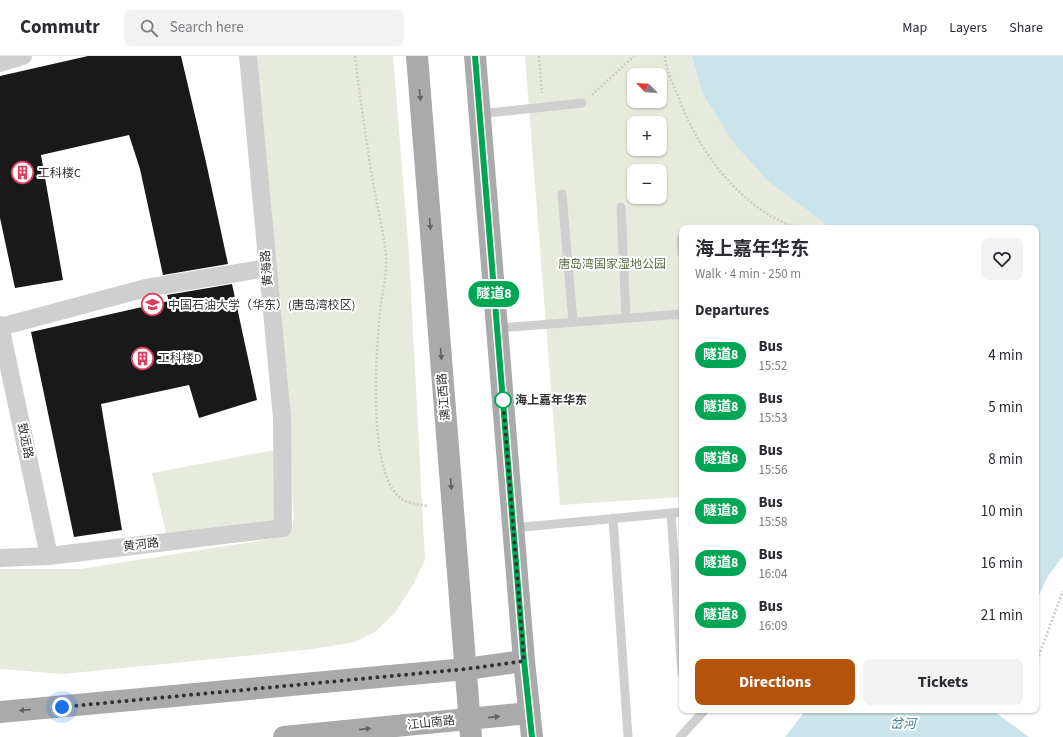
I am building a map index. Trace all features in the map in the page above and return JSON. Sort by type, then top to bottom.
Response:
[{"type":"main road","name":"漓江西路","points":[[417,56],[470,728]]},
{"type":"main road","points":[[475,56],[524,661],[532,737]]},
{"type":"main road","points":[[0,712],[466,669],[524,661]]},
{"type":"main road","name":"江山南路","points":[[284,737],[470,728],[529,713]]},
{"type":"street","points":[[0,63],[23,56]]},
{"type":"street","name":"黄海路","points":[[248,56],[282,418],[282,528]]},
{"type":"street","points":[[0,326],[146,288],[267,268]]},
{"type":"street","name":"致远路","points":[[0,326],[49,556]]},
{"type":"street","name":"黄河路","points":[[0,558],[49,556],[282,528]]},
{"type":"lane","points":[[479,114],[582,103]]},
{"type":"lane","points":[[562,194],[573,322]]},
{"type":"lane","points":[[621,207],[626,318]]},
{"type":"lane","points":[[497,328],[679,314]]},
{"type":"lane","points":[[513,528],[679,512]]},
{"type":"lane","points":[[671,513],[679,630]]},
{"type":"lane","points":[[613,518],[628,737]]},
{"type":"lane","points":[[680,737],[699,713]]},
{"type":"path","points":[[355,56],[386,257],[386,278],[380,311],[376,394],[379,449],[386,477],[397,496],[410,503],[428,506]]},
{"type":"path","points":[[539,56],[543,107]]},
{"type":"path","points":[[582,103],[634,56]]},
{"type":"path","points":[[665,56],[666,64],[682,109],[700,144],[733,186],[766,213],[790,225]]},
{"type":"path","points":[[1039,655],[1063,591]]},
{"type":"green space","points":[[252,56],[393,56],[409,254],[425,560],[413,585],[395,613],[375,632],[355,642],[313,649],[63,674],[0,669],[0,569],[80,569],[283,537],[291,533],[294,516]]},
{"type":"green space","name":"唐岛湾国家湿地公园","points":[[525,56],[692,56],[702,92],[768,181],[827,225],[679,225],[679,497],[560,505]]},
{"type":"green space","points":[[275,450],[277,522],[166,533],[152,473]]},
{"type":"water","points":[[692,56],[1063,56],[1063,556],[1048,576],[1039,595],[1039,225],[827,225],[768,181],[732,141],[702,92]]},
{"type":"water","name":"岔河","points":[[804,713],[996,713],[1029,737],[785,737]]},
{"type":"building","name":"工科楼C","points":[[88,56],[181,56],[228,264],[163,275],[140,169],[129,135],[41,155],[63,280],[15,288],[0,218],[0,76]]},
{"type":"building","name":"工科楼D","points":[[232,284],[257,400],[199,418],[189,385],[101,404],[122,530],[74,537],[31,332],[169,301],[167,295]]},
{"type":"bus line","name":"隧道8","points":[[475,56],[524,661],[532,737]]},
{"type":"place","name":"工科楼C","points":[[22,173]]},
{"type":"place","name":"中国石油大学（华东）(唐岛湾校区)","points":[[152,305]]},
{"type":"place","name":"工科楼D","points":[[142,358]]},
{"type":"place","name":"海上嘉年华东","points":[[503,400]]},
{"type":"route","points":[[62,707],[466,669],[524,661],[503,400]]}]
